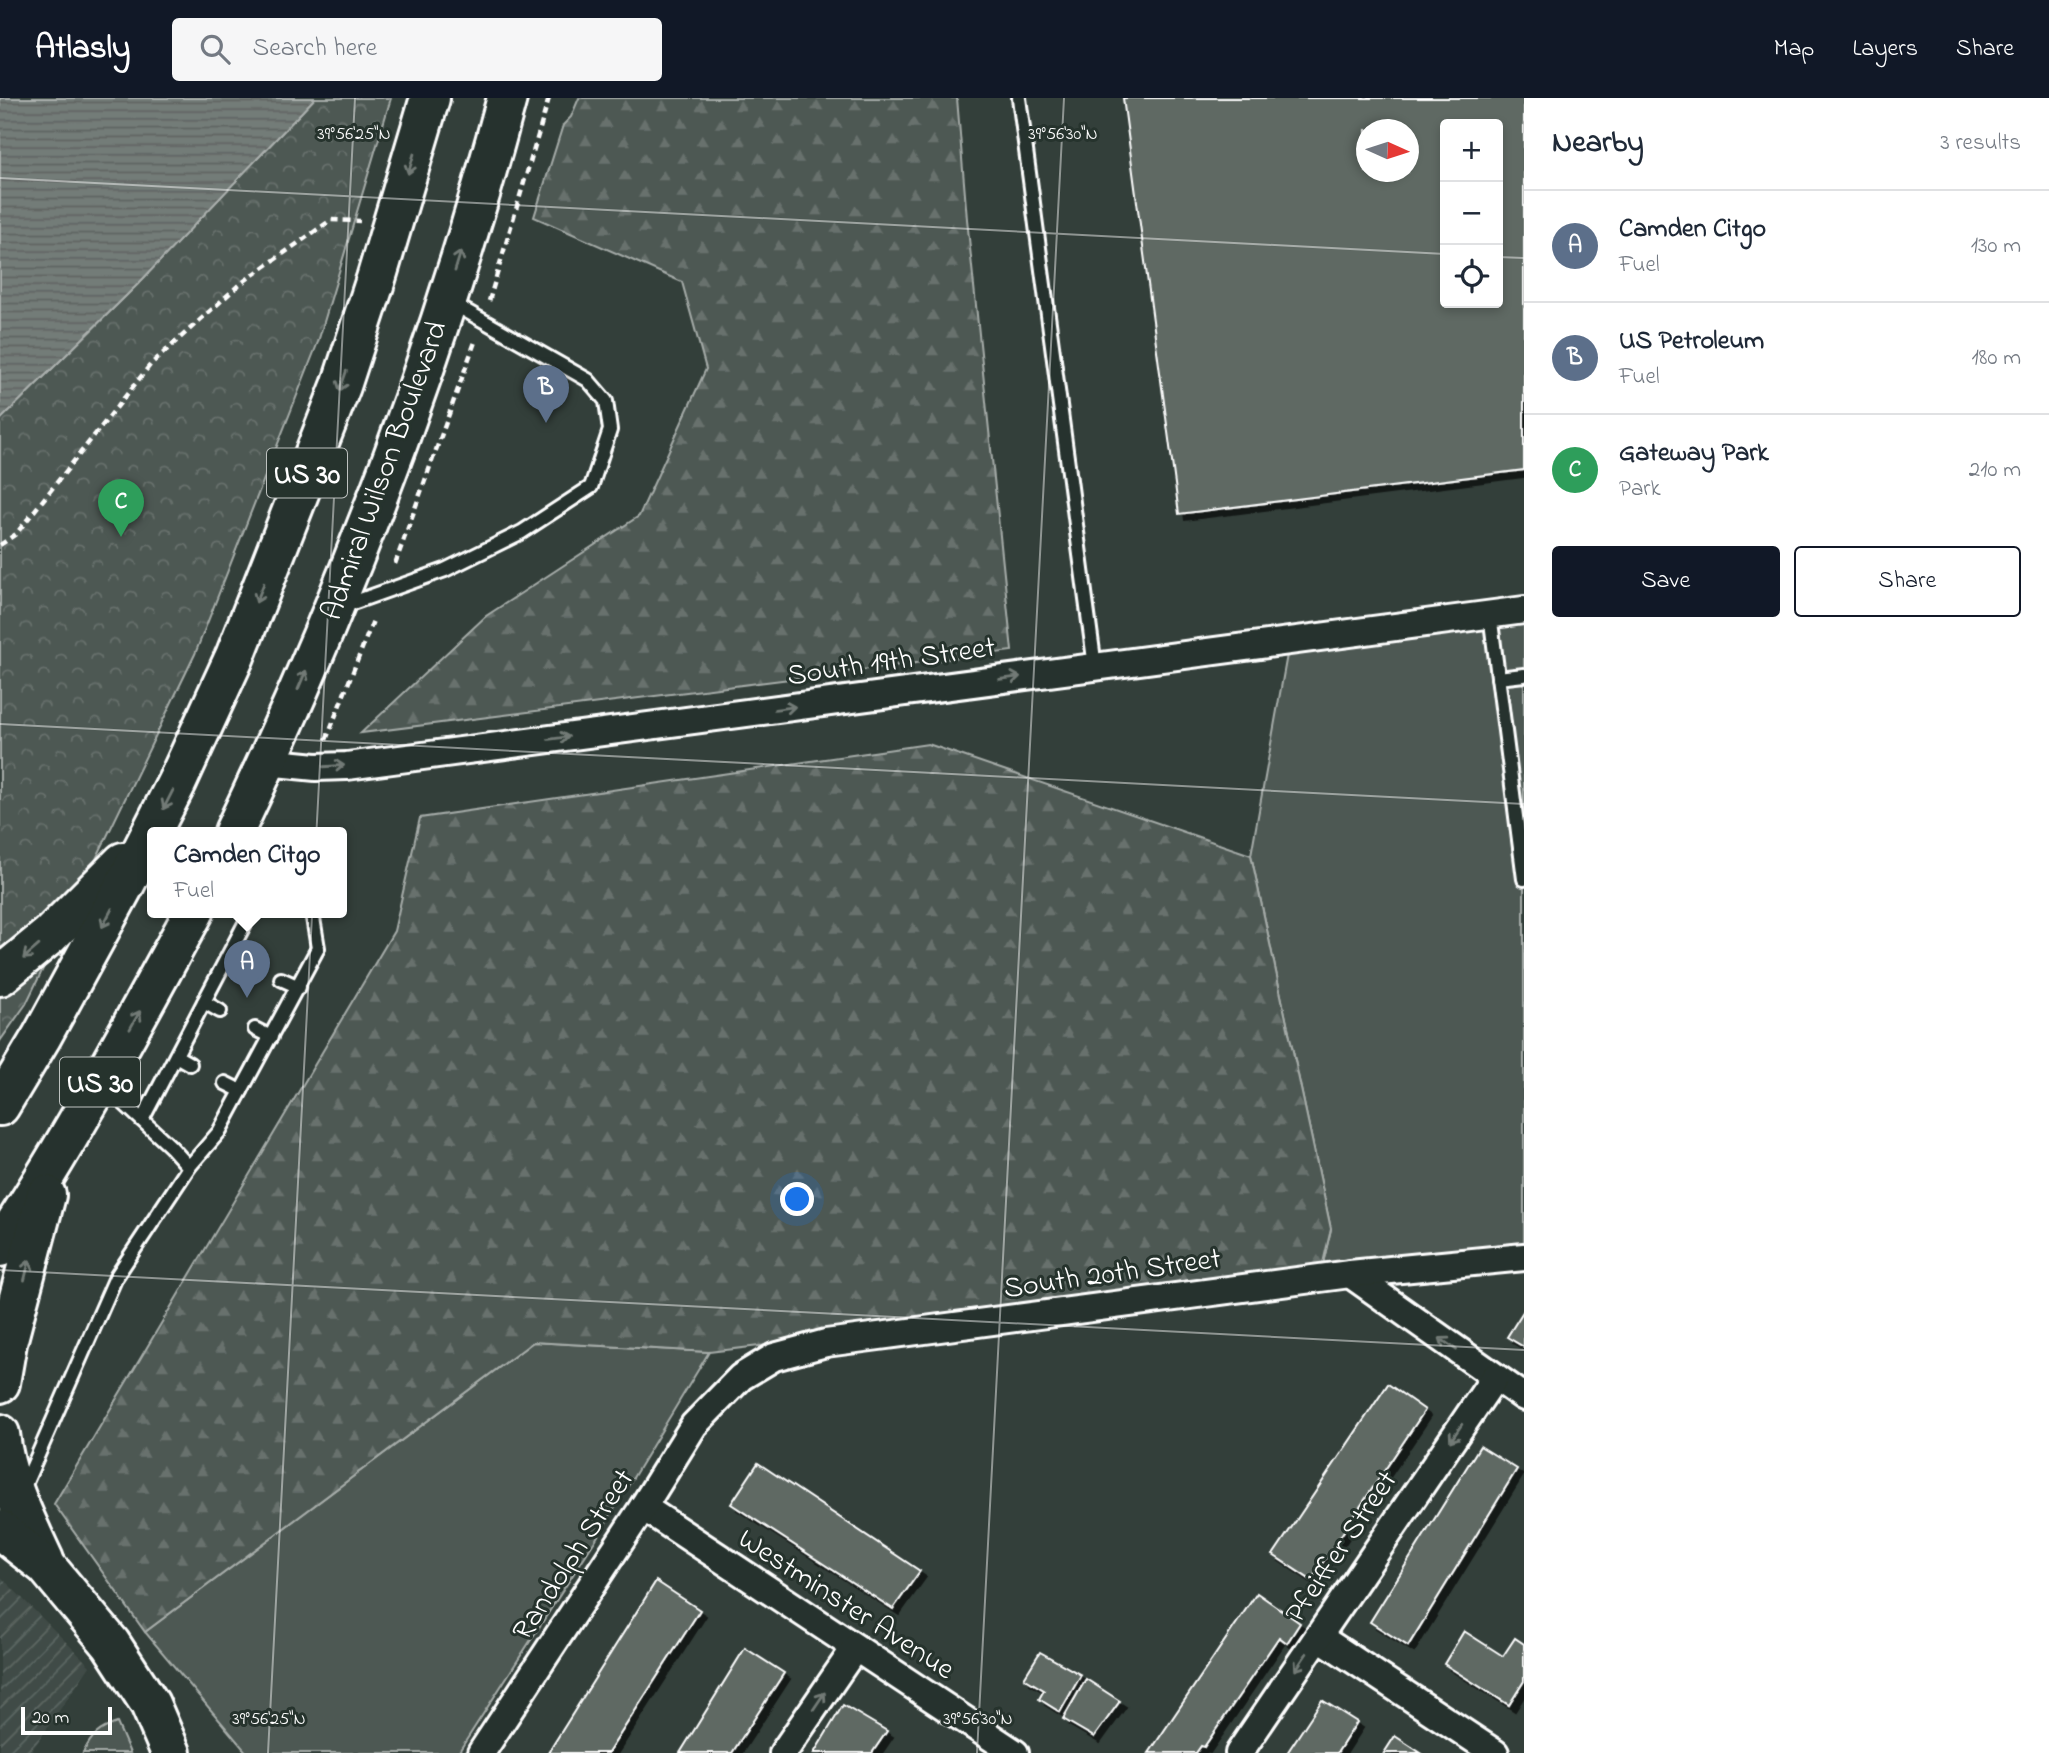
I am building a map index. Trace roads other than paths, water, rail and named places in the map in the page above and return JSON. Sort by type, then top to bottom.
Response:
[{"type":"highway","name":"US 30","points":[[154,827],[210,712],[281,541],[341,386],[430,98]]},
{"type":"highway","name":"Admiral Wilson Boulevard","points":[[235,827],[332,610],[412,402],[507,98]]},
{"type":"highway","points":[[0,976],[50,935],[147,838]]},
{"type":"highway","name":"US 30","points":[[0,1106],[95,941],[147,841]]},
{"type":"highway","name":"US 30","points":[[0,1247],[56,1158],[191,918]]},
{"type":"highway","points":[[0,1383],[7,1343],[56,1158]]},
{"type":"highway","points":[[0,1434],[8,1516],[111,1644],[150,1704],[191,1753]]},
{"type":"highway","points":[[150,1704],[171,1753]]},
{"type":"street","name":"South 19th Street","points":[[266,762],[315,767],[347,766],[1524,610]]},
{"type":"street","name":"South 20th Street","points":[[724,1395],[741,1377],[774,1357],[826,1343],[1350,1274],[1524,1256]]},
{"type":"street","points":[[1350,1274],[1524,1397]]},
{"type":"street","name":"Pfeiffer Street","points":[[1239,1753],[1495,1377]]},
{"type":"street","name":"Randolph Street","points":[[481,1753],[694,1425],[724,1395]]},
{"type":"street","name":"Westminster Avenue","points":[[643,1507],[1015,1753]]},
{"type":"street","points":[[1319,1637],[1496,1753]]},
{"type":"street","points":[[783,1753],[855,1648]]},
{"type":"lane","points":[[1018,98],[1095,667]]},
{"type":"lane","points":[[332,610],[445,570],[522,532],[591,487],[610,430],[606,401],[588,380],[446,299]]},
{"type":"lane","points":[[1485,615],[1498,678],[1524,879]]},
{"type":"lane","points":[[1498,678],[1524,675]]},
{"type":"lane","points":[[142,1120],[248,918]]},
{"type":"lane","points":[[8,1516],[116,1277],[188,1167],[219,1132],[299,987],[318,948],[313,918]]},
{"type":"lane","points":[[231,951],[249,961]]},
{"type":"lane","points":[[281,979],[299,987]]},
{"type":"lane","points":[[204,1002],[220,1011]]},
{"type":"lane","points":[[256,1029],[271,1037]]},
{"type":"lane","points":[[176,1056],[190,1064]]},
{"type":"lane","points":[[100,1082],[188,1167]]},
{"type":"lane","points":[[225,1083],[242,1091]]},
{"type":"place","name":"US Petroleum","points":[[546,423]]},
{"type":"place","name":"Gateway Park","points":[[121,537]]},
{"type":"place","name":"Camden Citgo","points":[[247,998]]}]
